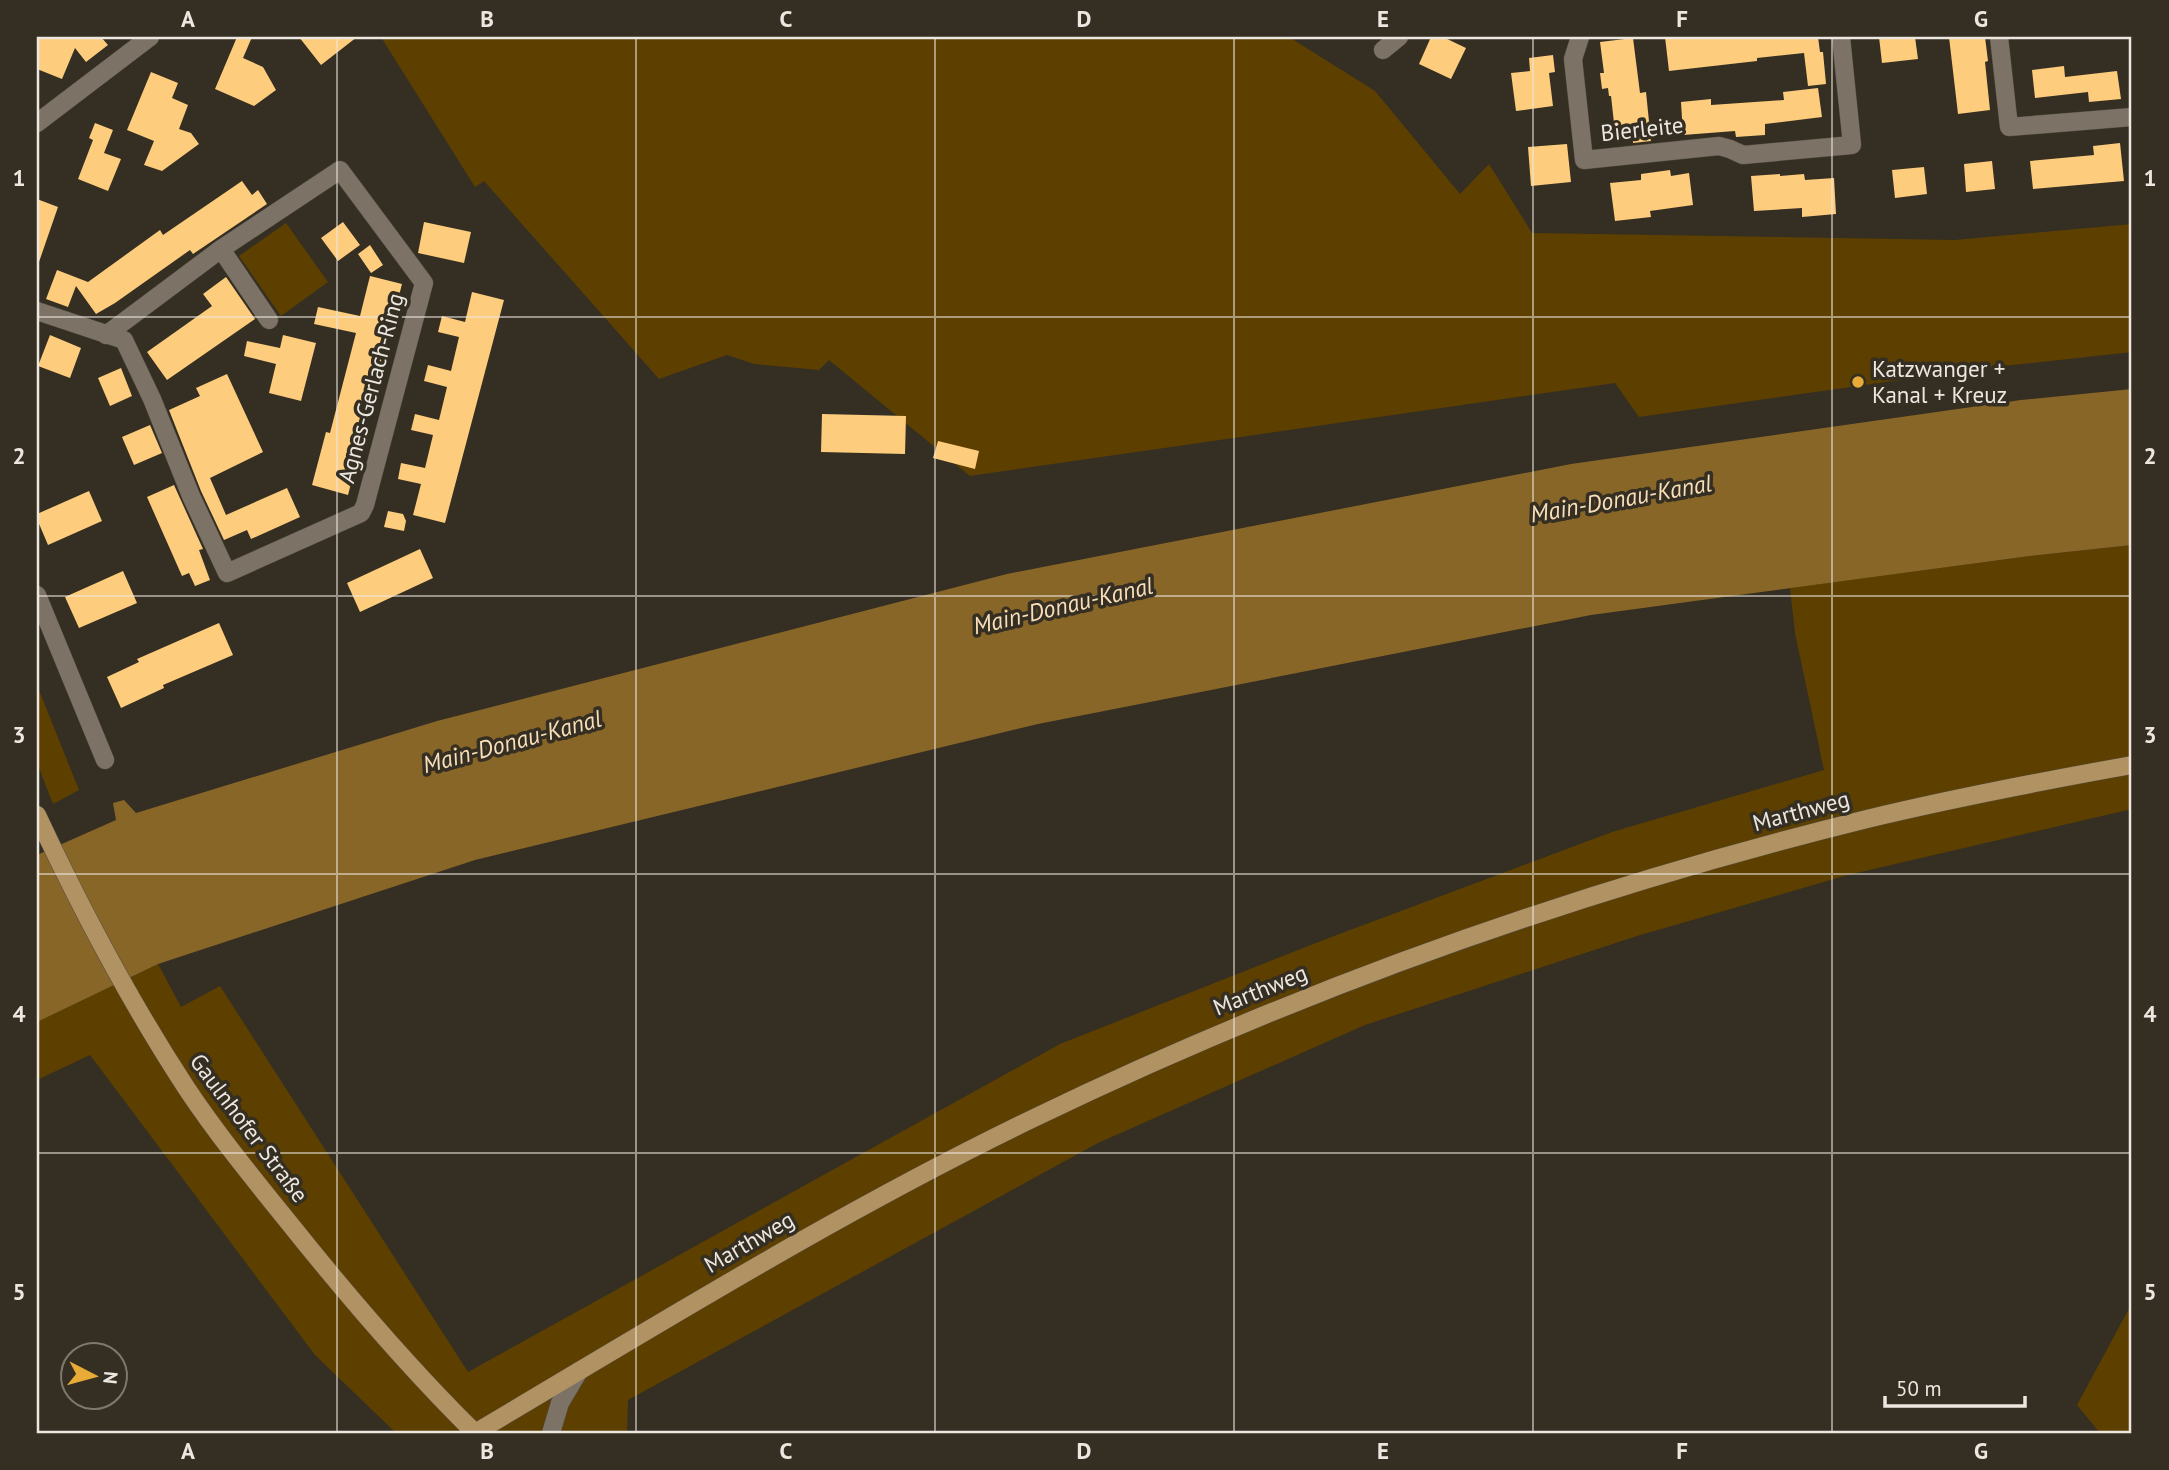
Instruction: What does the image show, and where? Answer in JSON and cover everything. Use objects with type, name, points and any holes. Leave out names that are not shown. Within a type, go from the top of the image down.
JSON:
[{"type":"main road","name":"Marthweg","points":[[475,1433],[782,1251],[983,1143],[1173,1054],[1363,975],[1495,927],[1688,866],[1904,810],[2132,765]]},
{"type":"main road","name":"Gaulnhofer Straße","points":[[37,815],[88,920],[155,1038],[189,1091],[314,1255],[408,1364],[475,1433]]},
{"type":"street","points":[[37,123],[150,37]]},
{"type":"street","points":[[1383,50],[1399,37]]},
{"type":"street","name":"Bierleite","points":[[1580,37],[1573,59],[1584,160],[1719,146],[1742,155],[1852,145],[1841,37]]},
{"type":"street","points":[[1999,37],[2008,127],[2132,117]]},
{"type":"street","name":"Agnes-Gerlach-Ring","points":[[37,311],[106,335],[124,340],[191,496],[228,573],[360,513],[365,505],[424,283],[340,170],[221,249],[106,335]]},
{"type":"street","points":[[221,249],[268,320]]},
{"type":"street","points":[[37,595],[105,760]]},
{"type":"street","points":[[551,1433],[560,1403],[579,1371]]},
{"type":"shaded area","points":[[381,37],[1289,37],[1375,91],[1460,194],[1489,164],[1532,233],[1955,240],[2132,224],[2132,352],[1986,368],[1639,417],[1615,383],[970,476],[829,360],[819,370],[754,364],[727,355],[659,379],[484,181],[475,187]]},
{"type":"shaded area","points":[[286,223],[328,282],[281,316],[239,256]]},
{"type":"shaded area","points":[[2132,545],[2132,809],[1848,875],[1637,936],[1365,1025],[1098,1143],[628,1400],[627,1433],[396,1433],[315,1355],[90,1055],[37,1080],[37,1022],[158,964],[181,1007],[220,986],[468,1372],[1060,1044],[1326,939],[1612,832],[1824,770],[1795,633],[1790,588]]},
{"type":"shaded area","points":[[37,685],[79,790],[53,804],[37,763]]},
{"type":"shaded area","points":[[2132,1303],[2132,1433],[2100,1433],[2077,1405]]},
{"type":"water","name":"Main-Donau-Kanal","points":[[2132,389],[2132,545],[2030,556],[1591,615],[1038,724],[475,860],[158,964],[37,1022],[37,855],[116,820],[113,803],[124,800],[136,813],[437,721],[1007,574],[1571,464],[2021,400]]},
{"type":"building","points":[[37,37],[101,37],[108,45],[86,62],[75,48],[62,79],[37,69]]},
{"type":"building","points":[[237,37],[252,37],[243,58],[263,67],[276,90],[254,106],[215,89]]},
{"type":"building","points":[[299,37],[357,37],[321,65]]},
{"type":"building","points":[[1431,37],[1443,37],[1466,48],[1451,79],[1419,64]]},
{"type":"building","points":[[1665,37],[1818,37],[1820,52],[1823,52],[1826,84],[1808,86],[1804,53],[1669,71]]},
{"type":"building","points":[[1879,37],[1915,37],[1918,59],[1882,63]]},
{"type":"building","points":[[1949,37],[1985,37],[1990,110],[1958,114]]},
{"type":"building","points":[[1633,38],[1640,93],[1646,92],[1651,141],[1633,143],[1632,130],[1615,132],[1611,96],[1608,88],[1602,89],[1600,73],[1604,73],[1600,42]]},
{"type":"building","points":[[1553,55],[1555,72],[1549,73],[1553,106],[1516,111],[1511,73],[1530,71],[1529,58]]},
{"type":"building","points":[[2064,66],[2065,77],[2117,71],[2121,99],[2089,102],[2088,92],[2035,98],[2032,70]]},
{"type":"building","points":[[151,72],[178,83],[172,98],[188,105],[179,129],[191,133],[199,144],[162,171],[144,165],[154,141],[127,130]]},
{"type":"building","points":[[1818,88],[1822,117],[1765,124],[1765,135],[1736,137],[1735,131],[1683,135],[1681,102],[1711,99],[1711,105],[1784,100],[1783,92]]},
{"type":"building","points":[[95,123],[113,130],[104,153],[121,159],[108,191],[78,179],[93,140],[89,138]]},
{"type":"building","points":[[2120,143],[2124,181],[2033,189],[2030,161],[2094,155],[2093,146]]},
{"type":"building","points":[[1567,144],[1571,182],[1531,186],[1528,147]]},
{"type":"building","points":[[1992,161],[1995,189],[1966,192],[1964,164]]},
{"type":"building","points":[[1924,167],[1927,194],[1895,198],[1892,170]]},
{"type":"building","points":[[1670,170],[1671,176],[1689,173],[1693,205],[1650,211],[1651,217],[1615,221],[1610,183],[1641,180],[1641,174]]},
{"type":"building","points":[[1804,174],[1805,180],[1834,178],[1836,214],[1802,217],[1802,208],[1754,211],[1751,176]]},
{"type":"building","points":[[242,181],[252,195],[258,190],[267,204],[193,254],[190,250],[115,303],[96,314],[76,286],[68,307],[46,299],[57,270],[88,282],[160,230],[163,235]]},
{"type":"building","points":[[37,199],[58,207],[39,262],[37,262]]},
{"type":"building","points":[[343,222],[360,245],[338,261],[321,238]]},
{"type":"building","points":[[424,222],[471,232],[464,263],[418,253]]},
{"type":"building","points":[[370,245],[383,265],[371,273],[358,254]]},
{"type":"building","points":[[370,276],[402,284],[348,495],[312,485],[326,432],[330,433],[356,333],[314,324],[318,307],[360,316]]},
{"type":"building","points":[[226,277],[255,319],[167,380],[147,352],[212,306],[203,294]]},
{"type":"building","points":[[472,292],[504,300],[445,523],[413,515],[421,484],[398,479],[401,463],[425,468],[433,435],[411,430],[415,414],[439,420],[447,387],[424,381],[428,365],[451,371],[459,337],[438,332],[442,316],[465,322]]},
{"type":"building","points":[[50,335],[81,348],[70,378],[38,366]]},
{"type":"building","points":[[283,335],[316,343],[301,401],[269,393],[276,364],[244,356],[247,341],[280,348]]},
{"type":"building","points":[[121,368],[132,396],[110,406],[98,378]]},
{"type":"building","points":[[227,374],[263,452],[210,478],[226,515],[287,488],[300,517],[251,539],[247,530],[224,540],[169,410],[200,396],[196,388]]},
{"type":"building","points":[[822,414],[906,416],[905,454],[821,452]]},
{"type":"building","points":[[150,425],[162,453],[134,465],[122,437]]},
{"type":"building","points":[[938,441],[979,451],[975,469],[933,458]]},
{"type":"building","points":[[174,485],[203,549],[199,550],[210,580],[195,586],[189,573],[182,576],[147,497]]},
{"type":"building","points":[[89,491],[102,521],[48,545],[37,514]]},
{"type":"building","points":[[388,511],[403,514],[406,521],[404,531],[384,527]]},
{"type":"building","points":[[420,549],[433,578],[360,612],[347,583]]},
{"type":"building","points":[[123,571],[137,603],[79,628],[65,597]]},
{"type":"building","points":[[219,623],[233,655],[163,685],[164,688],[121,708],[107,677],[139,662],[137,659]]},
{"type":"place","name":"Katzwanger + Kanal + Kreuz","points":[[1858,382]]}]
